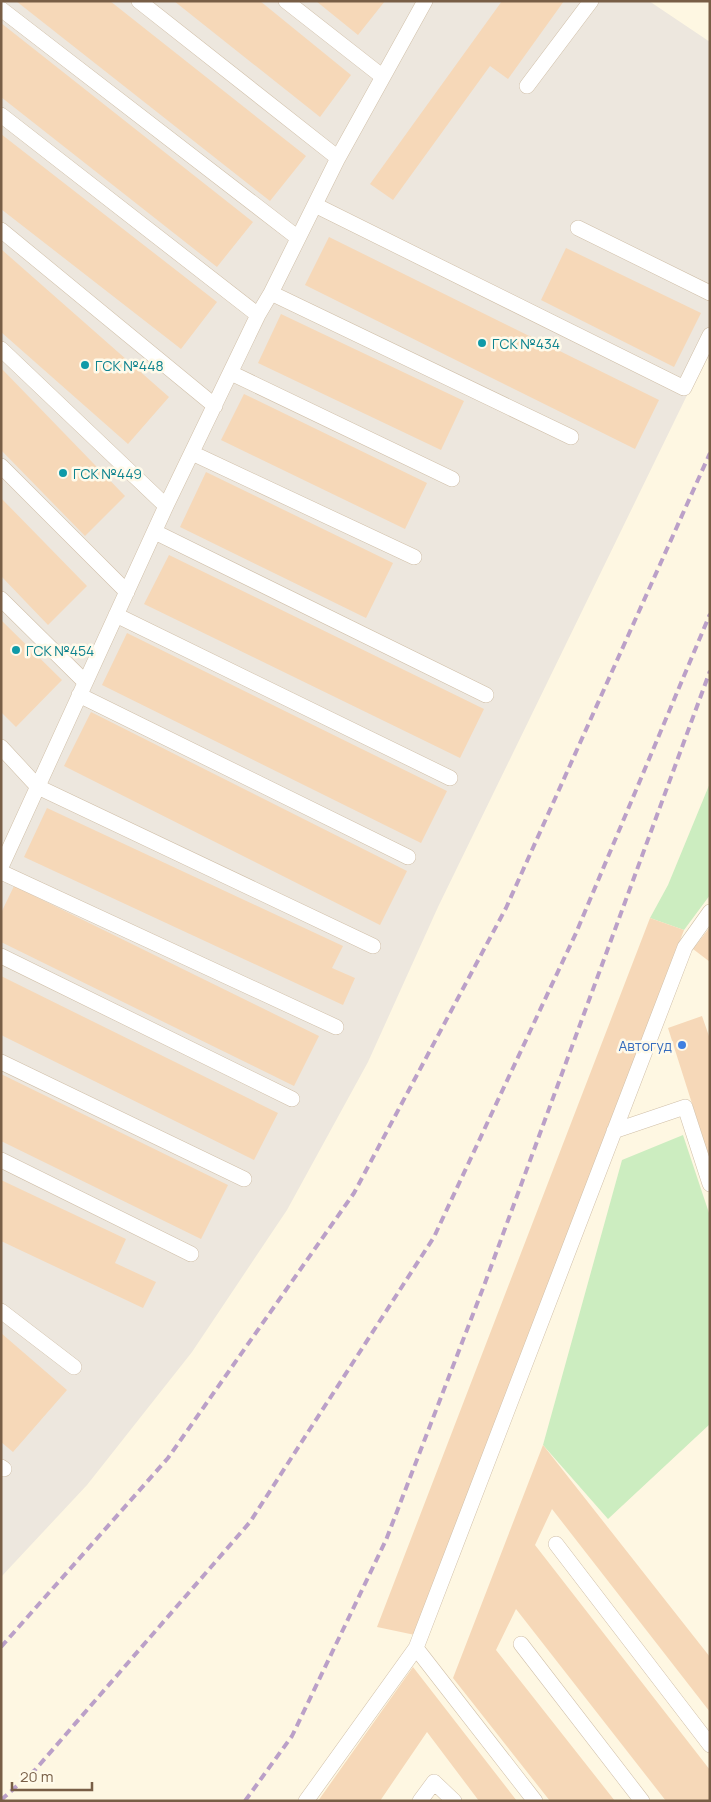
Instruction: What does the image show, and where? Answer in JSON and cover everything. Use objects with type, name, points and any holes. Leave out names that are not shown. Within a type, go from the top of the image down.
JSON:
[{"type":"lane","points":[[140,1],[338,158]]},
{"type":"lane","points":[[286,1],[383,77]]},
{"type":"lane","points":[[527,86],[591,1]]},
{"type":"lane","points":[[1,867],[166,506],[258,315],[271,293],[338,158],[423,2]]},
{"type":"lane","points":[[1,9],[298,238]]},
{"type":"lane","points":[[1,115],[258,315]]},
{"type":"lane","points":[[315,205],[684,388],[710,335]]},
{"type":"lane","points":[[578,228],[710,293]]},
{"type":"lane","points":[[1,230],[215,406]]},
{"type":"lane","points":[[271,293],[571,437]]},
{"type":"lane","points":[[1,349],[166,506]]},
{"type":"lane","points":[[231,373],[452,479]]},
{"type":"lane","points":[[192,453],[414,557]]},
{"type":"lane","points":[[1,466],[127,592]]},
{"type":"lane","points":[[155,532],[486,696]]},
{"type":"lane","points":[[1,599],[82,688],[408,856]]},
{"type":"lane","points":[[116,615],[450,778]]},
{"type":"lane","points":[[1,747],[38,787],[373,946]]},
{"type":"lane","points":[[1,872],[336,1027]]},
{"type":"lane","points":[[306,1801],[416,1648],[685,947],[710,912]]},
{"type":"lane","points":[[1,956],[292,1099]]},
{"type":"lane","points":[[1,1062],[244,1179]]},
{"type":"lane","points":[[614,1131],[685,1107],[710,1184]]},
{"type":"lane","points":[[1,1160],[191,1254]]},
{"type":"lane","points":[[1,1311],[74,1367]]},
{"type":"lane","points":[[556,1544],[710,1746]]},
{"type":"lane","points":[[521,1644],[642,1801]]},
{"type":"lane","points":[[416,1648],[535,1801]]},
{"type":"lane","points":[[420,1801],[434,1782],[454,1801]]},
{"type":"shaded area","points":[[1,1],[649,1],[710,42],[710,348],[438,907],[368,1062],[287,1210],[192,1352],[87,1485],[1,1577]]},
{"type":"green space","points":[[710,783],[710,895],[684,930],[650,918],[668,885]]},
{"type":"green space","points":[[683,1135],[710,1216],[710,1424],[608,1519],[543,1445],[622,1160]]},
{"type":"building","points":[[16,1],[110,1],[306,156],[270,201]]},
{"type":"building","points":[[174,1],[260,1],[351,75],[320,117]]},
{"type":"building","points":[[316,1],[385,1],[358,35]]},
{"type":"building","points":[[502,1],[564,1],[508,79],[490,66],[393,200],[370,184]]},
{"type":"building","points":[[1,23],[253,222],[217,267],[1,97]]},
{"type":"building","points":[[1,134],[217,302],[181,349],[1,209]]},
{"type":"building","name":"ГСК №434","points":[[329,237],[659,400],[635,449],[305,285]]},
{"type":"building","points":[[566,248],[701,313],[674,367],[541,300]]},
{"type":"building","name":"ГСК №448","points":[[1,249],[169,397],[128,444],[1,332]]},
{"type":"building","points":[[281,314],[464,401],[441,450],[258,363]]},
{"type":"building","name":"ГСК №449","points":[[1,368],[125,496],[85,536],[1,450]]},
{"type":"building","points":[[244,394],[427,483],[405,529],[221,440]]},
{"type":"building","points":[[206,472],[393,563],[366,618],[180,527]]},
{"type":"building","points":[[1,498],[87,586],[48,625],[1,576]]},
{"type":"building","points":[[169,555],[484,709],[460,758],[144,604]]},
{"type":"building","name":"ГСК №454","points":[[1,620],[62,680],[16,727],[1,712]]},
{"type":"building","points":[[127,633],[447,791],[421,843],[102,685]]},
{"type":"building","points":[[91,712],[407,871],[380,925],[64,766]]},
{"type":"building","points":[[47,808],[343,946],[332,968],[355,978],[343,1005],[24,857]]},
{"type":"building","points":[[14,886],[319,1036],[294,1086],[1,942],[1,913]]},
{"type":"building","points":[[650,918],[684,930],[415,1635],[377,1627]]},
{"type":"building","points":[[710,927],[710,962],[693,949]]},
{"type":"building","points":[[1,976],[278,1113],[254,1160],[1,1035]]},
{"type":"building","points":[[702,1016],[710,1039],[709,1157],[668,1028]]},
{"type":"building","points":[[1,1074],[228,1185],[201,1239],[1,1141]]},
{"type":"building","points":[[1,1180],[126,1239],[115,1263],[156,1282],[143,1308],[1,1241]]},
{"type":"building","points":[[1,1333],[67,1390],[13,1452],[1,1442]]},
{"type":"building","points":[[543,1445],[710,1657],[710,1712],[552,1509],[535,1545],[710,1770],[710,1801],[666,1801],[516,1609],[496,1650],[615,1801],[550,1801],[453,1678]]},
{"type":"building","points":[[413,1667],[517,1801],[479,1801],[427,1732],[380,1801],[318,1801]]},
{"type":"railway","points":[[1,1647],[168,1458],[354,1193],[506,908],[710,453]]},
{"type":"railway","points":[[1,1800],[35,1770],[250,1522],[434,1237],[576,933],[710,614]]},
{"type":"railway","points":[[245,1801],[292,1736],[386,1540],[485,1283],[710,671]]},
{"type":"place","name":"ГСК №434","points":[[482,343]]},
{"type":"place","name":"ГСК №448","points":[[85,365]]},
{"type":"place","name":"ГСК №449","points":[[63,473]]},
{"type":"place","name":"ГСК №454","points":[[16,650]]},
{"type":"place","name":"Автогуд","points":[[682,1045]]}]
